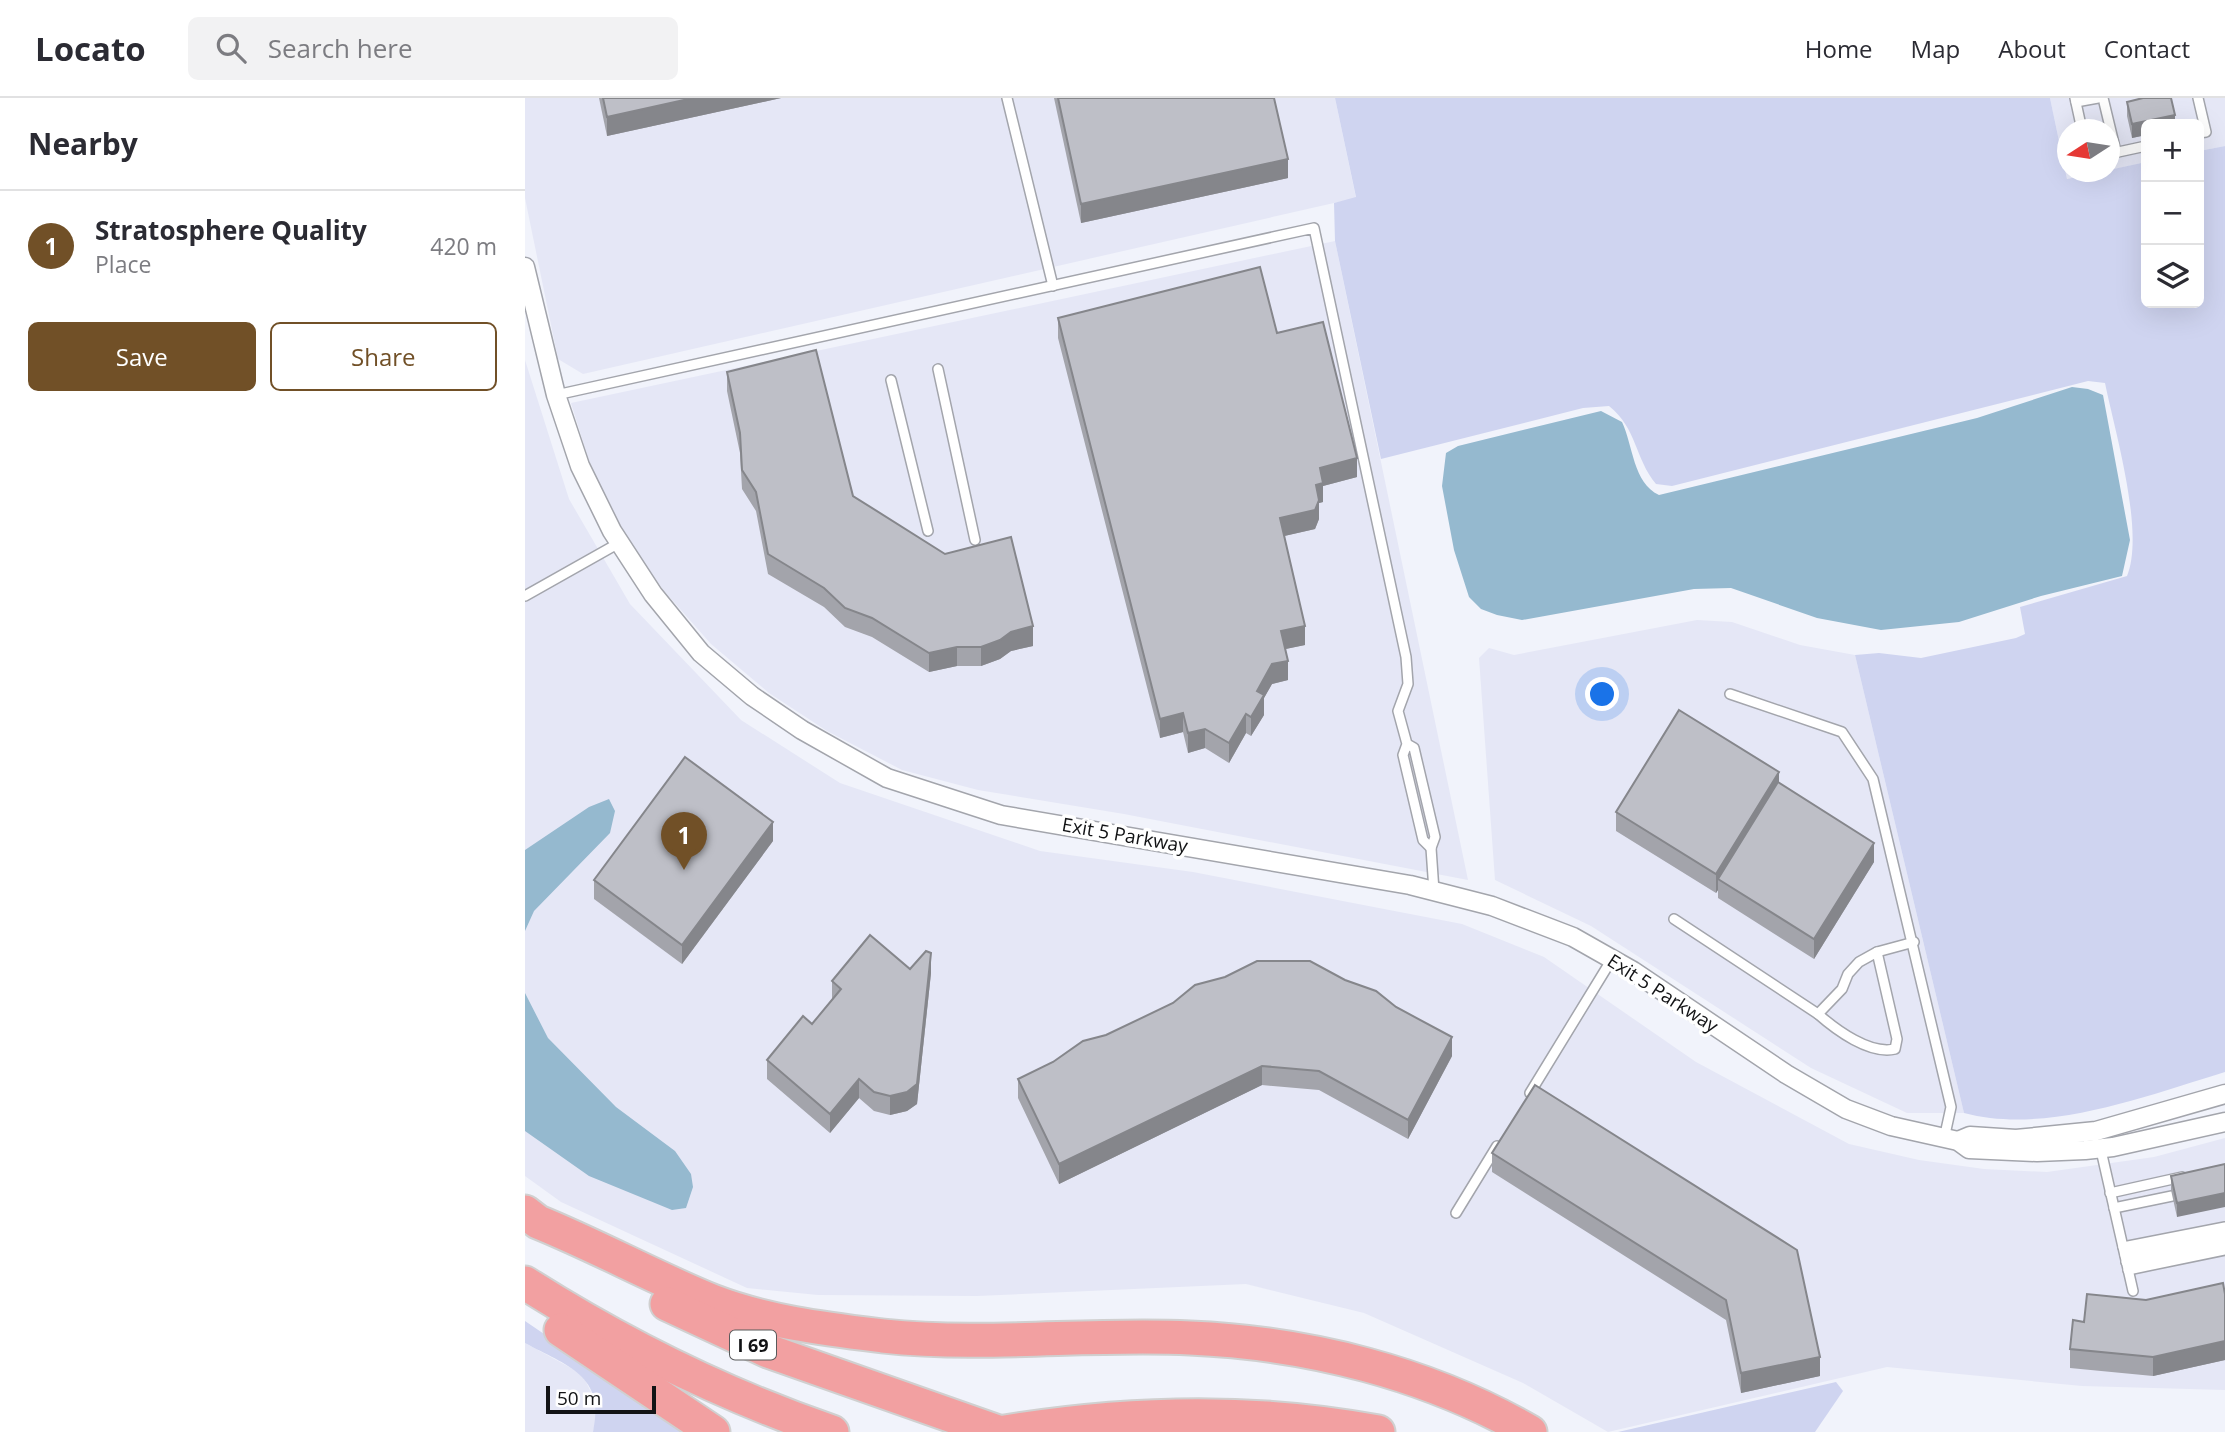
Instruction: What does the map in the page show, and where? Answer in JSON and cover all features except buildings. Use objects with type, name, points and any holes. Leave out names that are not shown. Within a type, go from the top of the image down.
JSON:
[{"type":"highway","points":[[525,1212],[538,1222],[712,1301],[761,1316],[853,1332],[923,1339],[1190,1338],[1244,1342],[1314,1353],[1430,1384],[1529,1432]]},
{"type":"highway","name":"I 69","points":[[525,1220],[662,1302],[734,1336],[846,1380],[998,1432]]},
{"type":"highway","points":[[525,1283],[573,1313],[666,1363],[832,1432]]},
{"type":"highway","points":[[525,1304],[713,1432]]},
{"type":"highway","points":[[1006,1432],[1059,1423],[1252,1416],[1332,1423],[1378,1432]]},
{"type":"street","name":"Exit 5 Parkway","points":[[525,267],[556,395],[580,466],[619,543],[653,594],[701,653],[753,696],[802,730],[887,778],[1001,815],[1434,891],[1492,906],[1573,937],[1612,959],[1822,1096],[1867,1117],[1951,1140],[1969,1149],[2003,1151],[2225,1122]]},
{"type":"street","name":"Exit 5 Parkway","points":[[2098,1140],[2225,1094]]},
{"type":"lane","points":[[1007,98],[1053,286]]},
{"type":"lane","points":[[2079,119],[2075,100],[2101,98],[2106,119]]},
{"type":"lane","points":[[2198,98],[2200,119]]},
{"type":"lane","points":[[2120,152],[2141,147]]},
{"type":"lane","points":[[556,395],[1314,228],[1406,657],[1408,684],[1398,711],[1407,744],[1403,755],[1423,840],[1431,848],[1434,891]]},
{"type":"lane","points":[[938,369],[975,540]]},
{"type":"lane","points":[[891,380],[928,531]]},
{"type":"lane","points":[[525,596],[619,543]]},
{"type":"lane","points":[[1731,694],[1842,732],[1873,779],[1914,942],[1951,1107],[1951,1140]]},
{"type":"lane","points":[[1674,919],[1818,1014],[1836,1030],[1885,1052],[1895,1049],[1897,1039],[1878,952]]},
{"type":"lane","points":[[1818,1014],[1842,989],[1848,974],[1859,962],[1878,952],[1914,942]]},
{"type":"lane","points":[[1521,1108],[1612,959]]},
{"type":"lane","points":[[1456,1213],[1507,1131]]},
{"type":"lane","points":[[2098,1140],[2133,1291]]},
{"type":"lane","points":[[2110,1193],[2187,1176]]},
{"type":"lane","points":[[2114,1208],[2172,1196]]},
{"type":"lane","points":[[2125,1258],[2225,1227]]},
{"type":"lane","points":[[2125,1258],[2225,1235]]},
{"type":"lane","points":[[2125,1258],[2225,1243]]},
{"type":"lane","points":[[2125,1258],[2225,1250]]},
{"type":"shaded area","points":[[525,98],[1335,98],[1356,198],[583,374],[558,359],[525,198]]},
{"type":"shaded area","points":[[1335,98],[2050,98],[2057,131],[2057,182],[2120,182],[2120,168],[2141,163],[2141,308],[2204,308],[2204,150],[2225,146],[2225,1072],[2096,1110],[2062,1116],[1996,1119],[1964,1113],[1855,655],[1879,653],[1921,658],[2016,638],[2025,634],[2020,607],[2127,576],[2132,557],[2131,509],[2105,383],[2088,381],[1672,486],[1656,484],[1625,424],[1609,406],[1583,408],[1381,459],[1335,241],[1334,203],[1356,197]]},
{"type":"shaded area","points":[[2050,98],[2225,98],[2225,146],[2204,150],[2204,119],[2141,119],[2141,163],[2120,168],[2120,119],[2057,119],[2057,131]]},
{"type":"shaded area","points":[[1335,241],[1468,880],[1124,814],[978,790],[902,770],[827,731],[769,693],[711,644],[665,592],[621,534],[589,461],[571,403]]},
{"type":"shaded area","points":[[525,360],[569,499],[630,604],[741,720],[840,783],[1040,851],[1193,872],[1462,924],[1544,957],[1696,1062],[1849,1144],[1919,1160],[1984,1169],[2047,1172],[2154,1157],[2225,1138],[2225,1390],[2082,1386],[1887,1367],[1608,1432],[1523,1383],[1364,1313],[1246,1284],[977,1296],[818,1295],[747,1288],[561,1202],[525,1176]]},
{"type":"shaded area","points":[[2072,387],[2103,395],[2130,540],[2122,576],[2041,596],[1959,622],[1881,630],[1817,618],[1731,588],[1694,589],[1522,620],[1481,609],[1469,597],[1454,550],[1442,486],[1446,453],[1458,446],[1601,411],[1622,422],[1639,473],[1650,489],[1659,495],[1977,418]]},
{"type":"shaded area","points":[[1697,620],[1732,622],[1800,645],[1855,655],[1964,1113],[1907,1113],[1811,1068],[1591,926],[1495,880],[1479,658],[1489,648],[1514,655]]},
{"type":"shaded area","points":[[609,799],[615,811],[610,833],[534,911],[525,931],[525,850],[589,807]]},
{"type":"shaded area","points":[[525,993],[548,1038],[616,1107],[675,1151],[691,1174],[693,1187],[686,1208],[672,1210],[589,1176],[525,1131]]},
{"type":"shaded area","points":[[525,1321],[688,1432],[593,1432],[596,1413],[594,1397],[588,1385],[568,1366],[525,1343]]},
{"type":"shaded area","points":[[525,1343],[582,1374],[599,1408],[593,1432],[525,1432]]},
{"type":"shaded area","points":[[1836,1382],[1843,1391],[1815,1432],[1618,1432]]},
{"type":"place","name":"Stratosphere Quality","points":[[684,870]]}]
